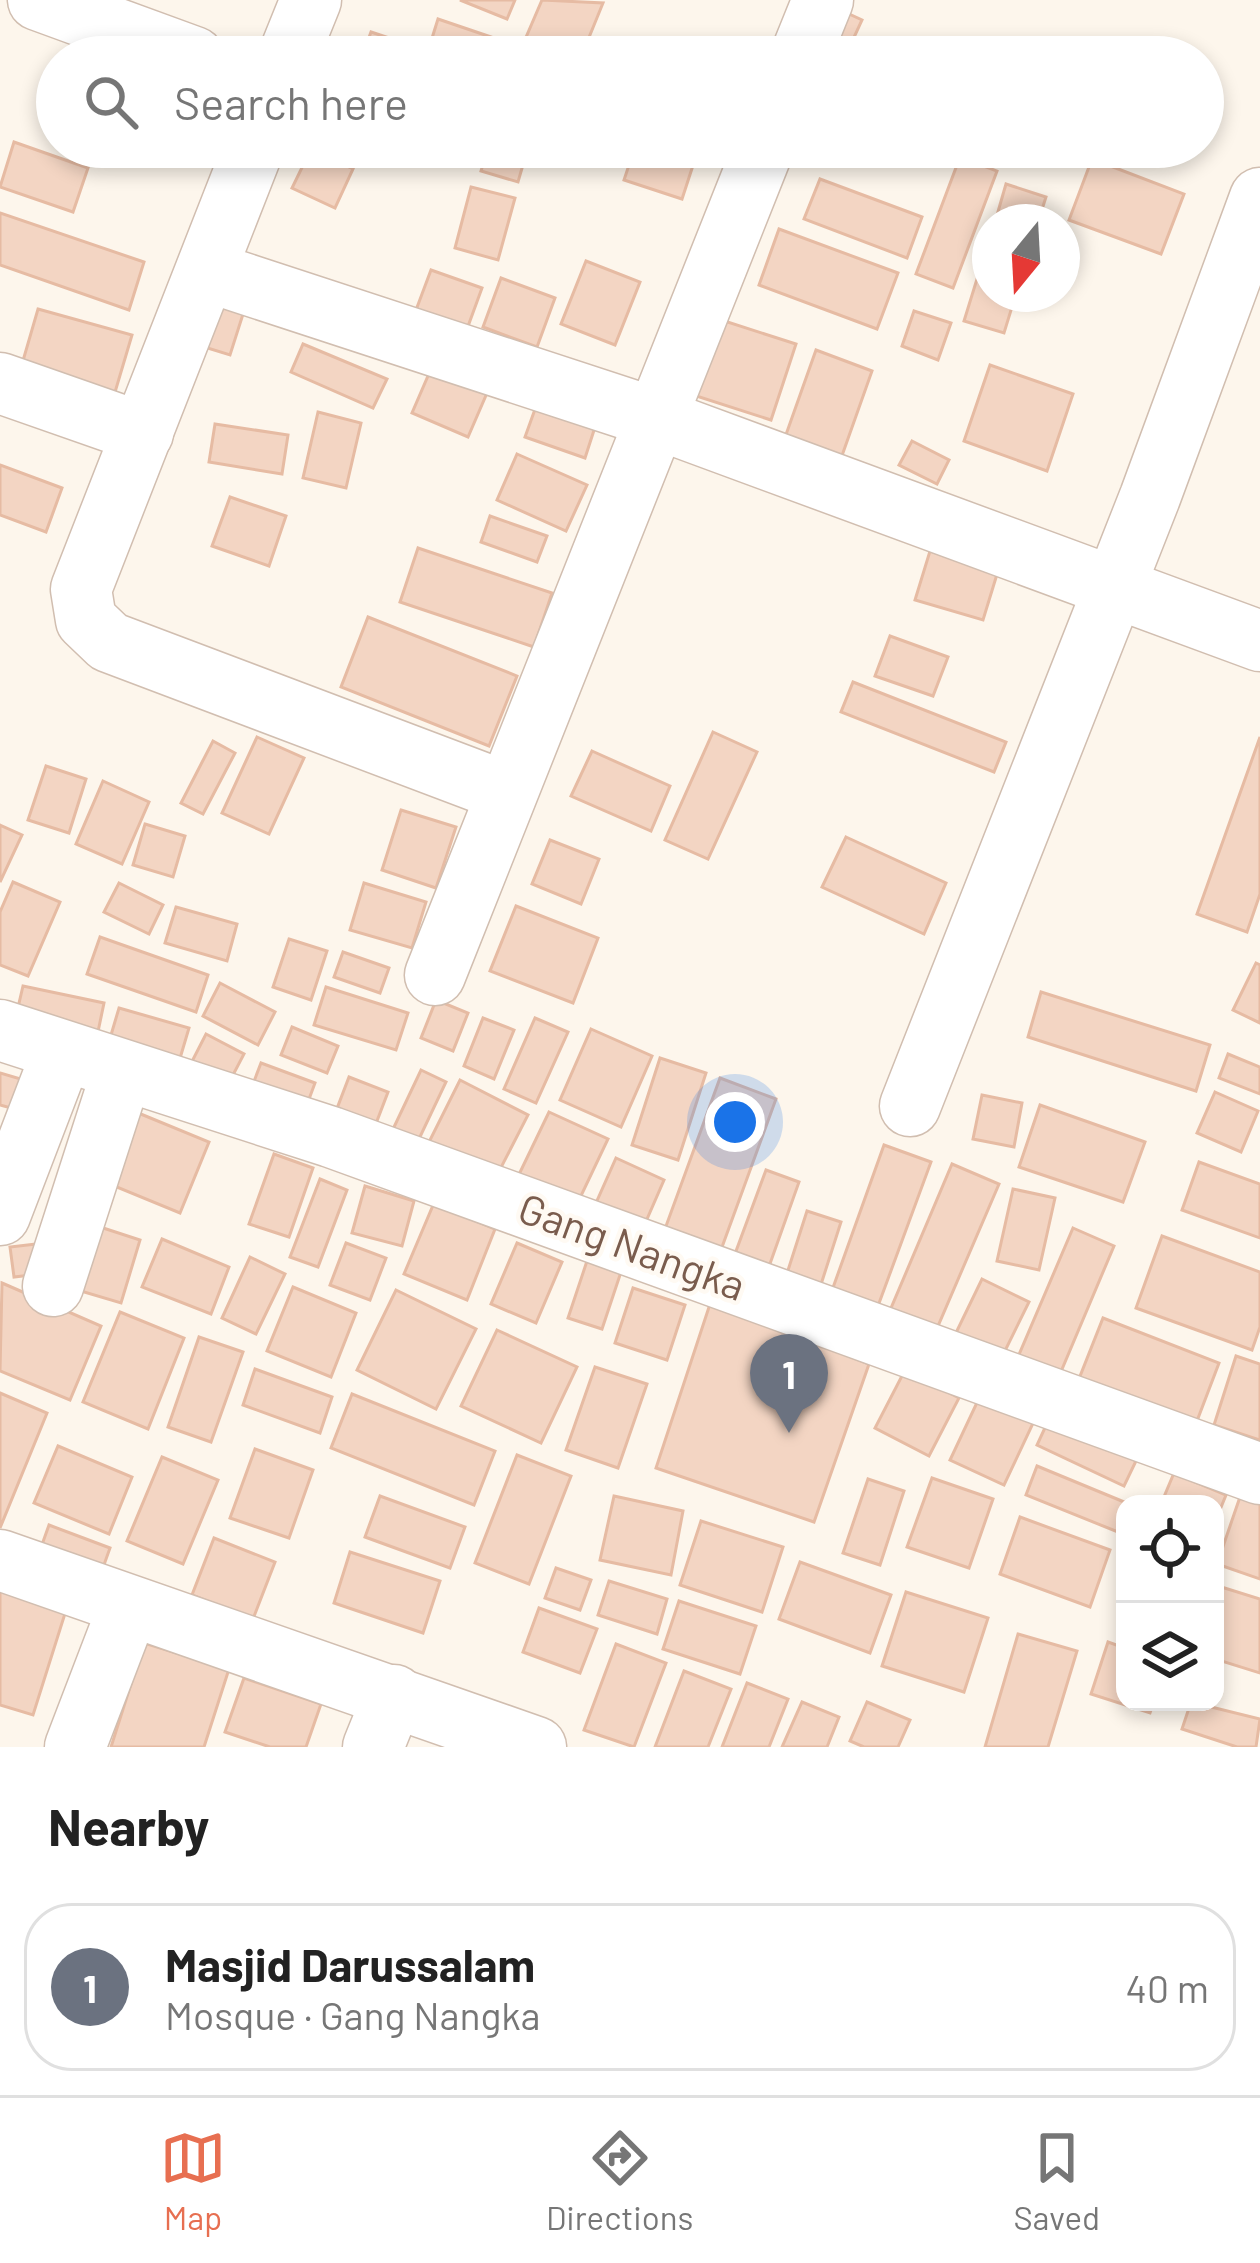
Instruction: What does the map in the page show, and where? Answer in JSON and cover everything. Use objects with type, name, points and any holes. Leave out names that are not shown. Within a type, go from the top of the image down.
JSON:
[{"type":"street","points":[[38,0],[137,36]]},
{"type":"street","points":[[296,36],[311,0]]},
{"type":"street","points":[[808,36],[823,0]]},
{"type":"street","points":[[246,168],[80,600],[93,628],[109,642],[506,792]]},
{"type":"street","points":[[435,975],[756,168]]},
{"type":"street","points":[[910,1106],[1260,198]]},
{"type":"street","points":[[208,272],[655,418],[1260,641]]},
{"type":"street","points":[[0,383],[143,433]]},
{"type":"street","name":"Gang Nangka","points":[[0,1030],[332,1137],[1260,1474]]},
{"type":"street","points":[[0,1215],[62,1052]]},
{"type":"street","points":[[52,1286],[122,1072]]},
{"type":"street","points":[[0,1560],[129,1606],[383,1721],[536,1747]]},
{"type":"street","points":[[75,1747],[129,1606]]},
{"type":"building","points":[[460,0],[515,0],[507,19]]},
{"type":"building","points":[[542,0],[603,3],[590,36],[527,36]]},
{"type":"building","points":[[834,7],[862,20],[855,36],[821,36]]},
{"type":"building","points":[[438,19],[488,36],[433,36]]},
{"type":"building","points":[[14,142],[36,150],[36,168],[88,168],[73,212],[0,187]]},
{"type":"building","points":[[302,168],[353,169],[335,208],[292,188]]},
{"type":"building","points":[[482,168],[522,168],[518,182]]},
{"type":"building","points":[[628,168],[692,168],[682,199],[624,180]]},
{"type":"building","points":[[956,168],[989,168],[997,171],[985,204],[972,204],[972,237],[953,288],[916,274]]},
{"type":"building","points":[[1089,168],[1116,168],[1184,194],[1161,254],[1080,224],[1080,204],[1075,204]]},
{"type":"building","points":[[820,179],[922,217],[907,258],[804,219]]},
{"type":"building","points":[[1006,184],[1046,197],[1044,204],[1000,204]]},
{"type":"building","points":[[471,187],[515,198],[498,260],[455,248]]},
{"type":"building","points":[[0,213],[144,262],[129,310],[0,265]]},
{"type":"building","points":[[779,229],[898,273],[877,329],[759,285]]},
{"type":"building","points":[[586,261],[640,282],[615,345],[561,324]]},
{"type":"building","points":[[431,270],[482,288],[467,329],[416,310]]},
{"type":"building","points":[[501,278],[555,298],[537,347],[483,327]]},
{"type":"building","points":[[972,295],[972,312],[1010,312],[1004,333],[964,321]]},
{"type":"building","points":[[202,298],[244,311],[230,355],[188,342]]},
{"type":"building","points":[[38,309],[132,335],[113,399],[20,371]]},
{"type":"building","points":[[914,311],[951,323],[938,360],[902,346]]},
{"type":"building","points":[[709,316],[796,344],[771,420],[684,392]]},
{"type":"building","points":[[303,344],[387,379],[373,408],[291,372]]},
{"type":"building","points":[[816,350],[872,371],[839,464],[783,443]]},
{"type":"building","points":[[990,365],[1073,394],[1047,471],[964,441]]},
{"type":"building","points":[[431,369],[487,393],[468,437],[412,413]]},
{"type":"building","points":[[538,401],[597,421],[585,458],[525,437]]},
{"type":"building","points":[[318,412],[361,423],[346,488],[303,478]]},
{"type":"building","points":[[215,424],[288,435],[282,474],[209,462]]},
{"type":"building","points":[[912,441],[949,460],[937,484],[899,465]]},
{"type":"building","points":[[517,454],[587,485],[566,531],[497,500]]},
{"type":"building","points":[[0,465],[62,488],[46,532],[0,515]]},
{"type":"building","points":[[230,497],[286,516],[269,566],[212,546]]},
{"type":"building","points":[[490,516],[547,536],[537,562],[481,542]]},
{"type":"building","points":[[418,548],[552,593],[534,647],[400,602]]},
{"type":"building","points":[[930,551],[998,571],[983,620],[915,600]]},
{"type":"building","points":[[368,617],[517,676],[489,746],[341,687]]},
{"type":"building","points":[[890,636],[948,657],[933,696],[875,676]]},
{"type":"building","points":[[853,682],[1006,742],[994,772],[841,712]]},
{"type":"building","points":[[713,732],[757,752],[708,859],[665,840]]},
{"type":"building","points":[[257,737],[304,758],[269,834],[222,813]]},
{"type":"building","points":[[1260,737],[1260,894],[1247,932],[1197,914]]},
{"type":"building","points":[[213,741],[235,753],[203,814],[181,803]]},
{"type":"building","points":[[592,751],[670,786],[651,831],[571,796]]},
{"type":"building","points":[[46,766],[86,779],[69,833],[28,820]]},
{"type":"building","points":[[103,781],[149,802],[122,864],[76,844]]},
{"type":"building","points":[[401,810],[456,827],[436,888],[382,870]]},
{"type":"building","points":[[145,824],[185,836],[173,877],[133,865]]},
{"type":"building","points":[[0,825],[22,835],[0,882]]},
{"type":"building","points":[[846,837],[946,883],[924,934],[822,887]]},
{"type":"building","points":[[550,840],[599,859],[581,904],[532,884]]},
{"type":"building","points":[[13,882],[60,902],[28,976],[0,965],[0,912]]},
{"type":"building","points":[[119,883],[163,905],[149,934],[104,912]]},
{"type":"building","points":[[364,883],[426,902],[412,948],[350,930]]},
{"type":"building","points":[[516,906],[598,938],[573,1003],[490,971]]},
{"type":"building","points":[[176,907],[237,924],[227,961],[165,943]]},
{"type":"building","points":[[100,937],[208,975],[196,1012],[87,974]]},
{"type":"building","points":[[289,939],[327,951],[311,1000],[273,987]]},
{"type":"building","points":[[343,952],[389,968],[380,993],[334,977]]},
{"type":"building","points":[[1256,963],[1260,965],[1260,1023],[1233,1010]]},
{"type":"building","points":[[220,983],[275,1012],[258,1045],[203,1016]]},
{"type":"building","points":[[23,986],[104,1003],[95,1046],[13,1029]]},
{"type":"building","points":[[326,987],[408,1013],[396,1050],[314,1025]]},
{"type":"building","points":[[1041,992],[1210,1045],[1196,1091],[1028,1037]]},
{"type":"building","points":[[436,1000],[468,1013],[453,1051],[421,1038]]},
{"type":"building","points":[[119,1008],[189,1028],[173,1082],[103,1062]]},
{"type":"building","points":[[483,1018],[514,1030],[494,1079],[464,1066]]},
{"type":"building","points":[[535,1018],[568,1032],[536,1103],[504,1089]]},
{"type":"building","points":[[292,1027],[338,1046],[327,1073],[281,1055]]},
{"type":"building","points":[[591,1029],[652,1056],[621,1127],[560,1100]]},
{"type":"building","points":[[206,1034],[244,1054],[222,1096],[184,1077]]},
{"type":"building","points":[[1228,1054],[1260,1067],[1260,1094],[1219,1078]]},
{"type":"building","points":[[660,1058],[706,1073],[678,1160],[632,1145]]},
{"type":"building","points":[[261,1063],[315,1083],[302,1118],[248,1097]]},
{"type":"building","points":[[421,1070],[446,1082],[410,1158],[385,1146]]},
{"type":"building","points":[[0,1073],[41,1085],[32,1114],[0,1105]]},
{"type":"building","points":[[349,1077],[388,1092],[372,1134],[333,1119]]},
{"type":"building","points":[[720,1078],[776,1099],[714,1269],[658,1248]]},
{"type":"building","points":[[460,1080],[528,1115],[492,1185],[425,1150]]},
{"type":"building","points":[[1215,1092],[1258,1111],[1241,1152],[1197,1133]]},
{"type":"building","points":[[982,1095],[1022,1103],[1014,1147],[973,1139]]},
{"type":"building","points":[[1040,1105],[1145,1142],[1123,1202],[1019,1167]]},
{"type":"building","points":[[131,1110],[209,1142],[180,1213],[102,1181]]},
{"type":"building","points":[[549,1112],[608,1139],[570,1219],[511,1191]]},
{"type":"building","points":[[884,1145],[931,1162],[871,1325],[825,1310]]},
{"type":"building","points":[[274,1154],[313,1168],[289,1237],[249,1224]]},
{"type":"building","points":[[616,1158],[664,1180],[637,1242],[588,1221]]},
{"type":"building","points":[[1199,1162],[1260,1184],[1260,1238],[1182,1210]]},
{"type":"building","points":[[952,1164],[999,1184],[929,1347],[883,1327]]},
{"type":"building","points":[[766,1170],[799,1182],[766,1275],[732,1262]]},
{"type":"building","points":[[320,1179],[347,1190],[318,1267],[290,1257]]},
{"type":"building","points":[[365,1186],[414,1201],[402,1246],[352,1233]]},
{"type":"building","points":[[1013,1189],[1055,1198],[1039,1270],[997,1261]]},
{"type":"building","points":[[434,1203],[495,1229],[467,1300],[404,1274]]},
{"type":"building","points":[[807,1211],[841,1222],[816,1300],[782,1289]]},
{"type":"building","points":[[94,1225],[140,1240],[121,1303],[74,1289]]},
{"type":"building","points":[[1073,1228],[1114,1246],[1057,1381],[1015,1364]]},
{"type":"building","points":[[1162,1236],[1260,1272],[1260,1327],[1252,1350],[1136,1308]]},
{"type":"building","points":[[162,1239],[229,1267],[211,1314],[142,1287]]},
{"type":"building","points":[[45,1243],[48,1273],[14,1277],[10,1247]]},
{"type":"building","points":[[346,1243],[386,1258],[370,1300],[330,1285]]},
{"type":"building","points":[[517,1243],[562,1262],[536,1323],[491,1304]]},
{"type":"building","points":[[250,1257],[285,1274],[256,1334],[222,1318]]},
{"type":"building","points":[[587,1261],[621,1272],[602,1329],[568,1318]]},
{"type":"building","points":[[982,1279],[1029,1302],[999,1363],[952,1341]]},
{"type":"building","points":[[2,1283],[101,1326],[70,1400],[0,1371]]},
{"type":"building","points":[[293,1287],[356,1313],[331,1377],[267,1351]]},
{"type":"building","points":[[633,1288],[685,1305],[667,1360],[615,1343]]},
{"type":"building","points":[[396,1290],[476,1329],[436,1409],[357,1370]]},
{"type":"building","points":[[711,1301],[869,1364],[814,1522],[656,1468]]},
{"type":"building","points":[[120,1312],[184,1338],[148,1429],[83,1402]]},
{"type":"building","points":[[1103,1318],[1219,1363],[1192,1434],[1075,1389]]},
{"type":"building","points":[[497,1330],[577,1367],[541,1443],[461,1406]]},
{"type":"building","points":[[199,1337],[243,1352],[211,1442],[168,1427]]},
{"type":"building","points":[[1236,1356],[1260,1364],[1260,1440],[1214,1425]]},
{"type":"building","points":[[595,1367],[647,1384],[618,1468],[566,1450]]},
{"type":"building","points":[[255,1369],[332,1397],[320,1433],[243,1405]]},
{"type":"building","points":[[905,1370],[959,1398],[929,1456],[875,1428]]},
{"type":"building","points":[[0,1393],[47,1413],[0,1528]]},
{"type":"building","points":[[352,1394],[495,1451],[474,1505],[331,1448]]},
{"type":"building","points":[[981,1394],[1035,1419],[1004,1485],[950,1460]]},
{"type":"building","points":[[1049,1419],[1136,1461],[1124,1486],[1037,1445]]},
{"type":"building","points":[[58,1446],[132,1477],[109,1534],[34,1503]]},
{"type":"building","points":[[255,1449],[313,1470],[289,1538],[230,1518]]},
{"type":"building","points":[[517,1455],[571,1476],[529,1584],[475,1563]]},
{"type":"building","points":[[162,1457],[218,1480],[183,1564],[127,1541]]},
{"type":"building","points":[[1037,1466],[1116,1499],[1116,1531],[1026,1495]]},
{"type":"building","points":[[1174,1473],[1226,1495],[1224,1500],[1224,1495],[1165,1495]]},
{"type":"building","points":[[932,1478],[993,1499],[969,1568],[907,1547]]},
{"type":"building","points":[[868,1479],[904,1491],[880,1565],[843,1553]]},
{"type":"building","points":[[380,1496],[465,1527],[450,1568],[365,1537]]},
{"type":"building","points":[[614,1496],[683,1511],[671,1575],[600,1560]]},
{"type":"building","points":[[1240,1497],[1260,1504],[1260,1579],[1224,1566],[1224,1544]]},
{"type":"building","points":[[1020,1517],[1110,1550],[1090,1607],[1000,1574]]},
{"type":"building","points":[[701,1521],[783,1547],[762,1612],[680,1585]]},
{"type":"building","points":[[49,1525],[110,1548],[100,1576],[39,1553]]},
{"type":"building","points":[[214,1538],[275,1562],[253,1619],[192,1595]]},
{"type":"building","points":[[350,1552],[440,1581],[423,1633],[334,1603]]},
{"type":"building","points":[[800,1562],[891,1595],[870,1653],[779,1619]]},
{"type":"building","points":[[556,1568],[591,1580],[580,1610],[545,1598]]},
{"type":"building","points":[[609,1581],[667,1599],[657,1634],[598,1615]]},
{"type":"building","points":[[0,1582],[68,1604],[33,1715],[0,1705]]},
{"type":"building","points":[[1224,1588],[1260,1599],[1260,1673],[1224,1662]]},
{"type":"building","points":[[906,1592],[988,1618],[964,1692],[882,1666]]},
{"type":"building","points":[[679,1601],[756,1626],[740,1674],[663,1649]]},
{"type":"building","points":[[539,1608],[597,1629],[580,1673],[523,1652]]},
{"type":"building","points":[[1018,1634],[1077,1651],[1048,1747],[985,1747]]},
{"type":"building","points":[[1108,1642],[1116,1645],[1116,1702],[1091,1694]]},
{"type":"building","points":[[144,1643],[229,1669],[204,1747],[111,1747]]},
{"type":"building","points":[[616,1644],[666,1663],[634,1747],[584,1730]]},
{"type":"building","points":[[684,1671],[731,1689],[708,1747],[655,1747]]},
{"type":"building","points":[[244,1678],[321,1704],[306,1747],[270,1747],[225,1732]]},
{"type":"building","points":[[747,1683],[788,1699],[769,1747],[722,1747]]},
{"type":"building","points":[[802,1702],[839,1717],[827,1747],[782,1747]]},
{"type":"building","points":[[867,1702],[910,1720],[898,1747],[864,1747],[850,1741]]},
{"type":"building","points":[[1224,1710],[1260,1719],[1256,1747],[1237,1747],[1182,1729],[1188,1711]]},
{"type":"place","name":"Masjid Darussalam","points":[[789,1433]]}]
